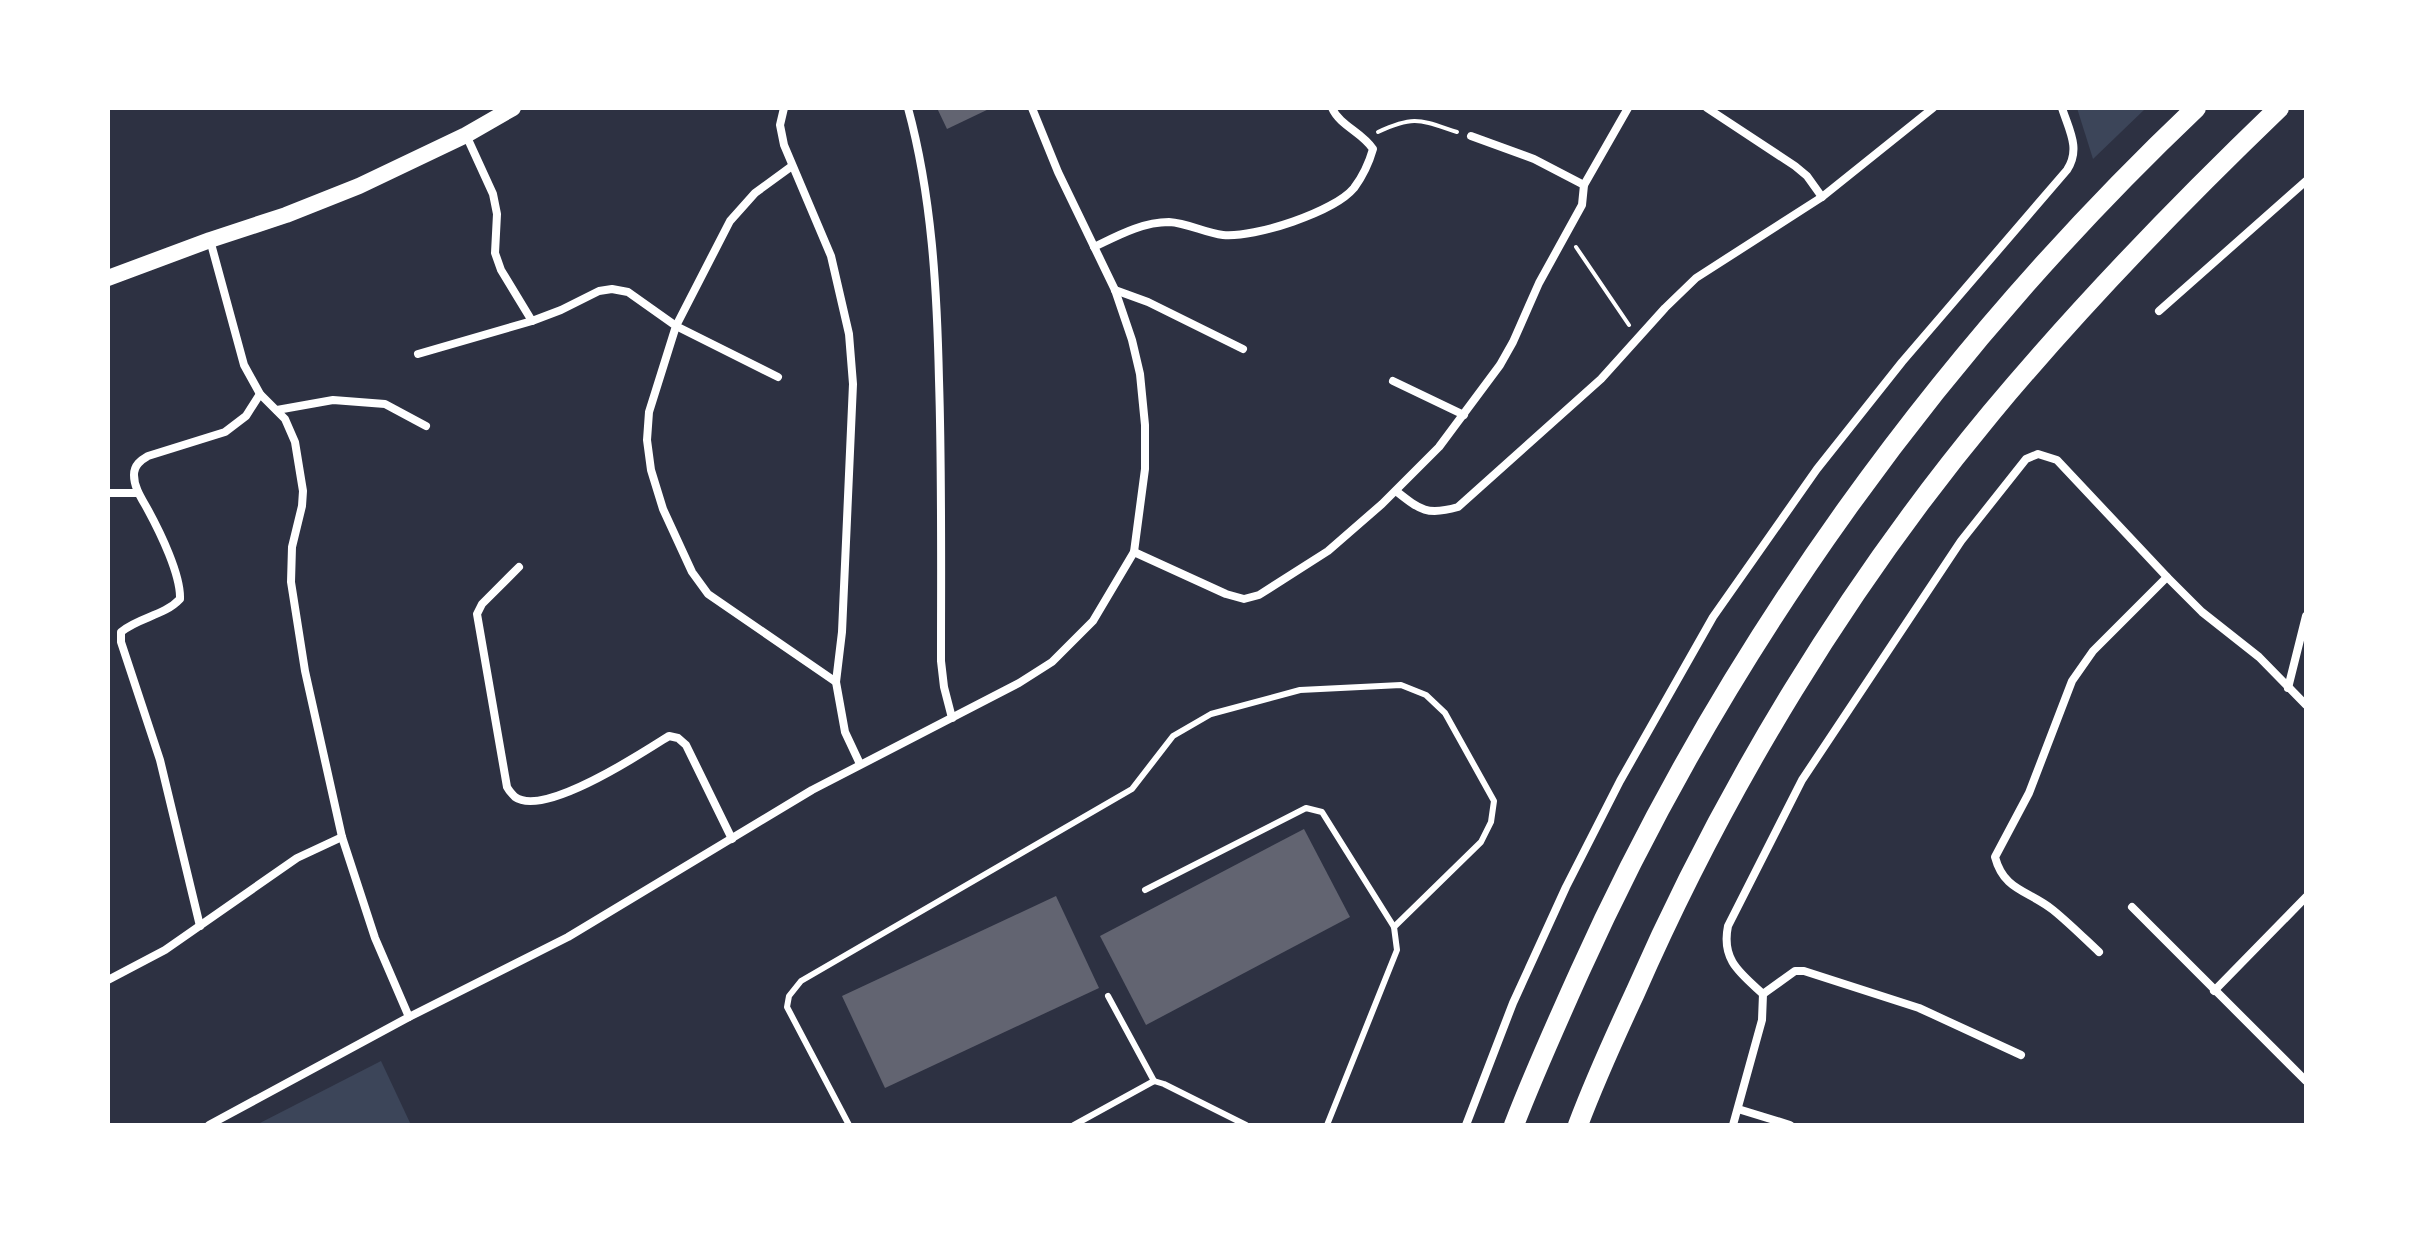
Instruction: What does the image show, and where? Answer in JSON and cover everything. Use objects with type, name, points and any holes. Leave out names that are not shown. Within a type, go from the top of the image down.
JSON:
[{"type":"highway","points":[[1514,1125],[1529,1084],[1610,904],[1656,815],[1736,673],[1792,588],[1944,381],[2035,273],[2196,108]]},
{"type":"highway","points":[[1578,1125],[1661,932],[1718,822],[1837,624],[1895,538],[1990,415],[2077,314],[2190,193],[2279,108]]},
{"type":"main road","points":[[108,278],[331,198],[466,135],[513,108]]},
{"type":"street","points":[[784,108],[780,125],[784,145],[831,256],[849,334],[853,384],[842,632],[836,682],[845,732],[860,764]]},
{"type":"street","points":[[908,108],[928,215],[937,306],[941,442],[941,661],[952,718]]},
{"type":"street","points":[[209,1125],[409,1017],[568,937],[860,764],[1019,683],[1052,662],[1093,621],[1134,552],[1145,469],[1140,374],[1115,290],[1058,172],[1032,108]]},
{"type":"street","points":[[1094,247],[1140,226],[1168,222],[1222,235],[1258,234],[1329,206],[1354,188],[1368,165],[1373,149],[1365,138],[1342,122],[1332,108]]},
{"type":"street","points":[[1134,552],[1226,594],[1244,599],[1259,595],[1328,551],[1396,491],[1439,447],[1500,365],[1539,283],[1582,205],[1584,185],[1628,108]]},
{"type":"street","points":[[1707,108],[1795,166],[1807,176],[1822,197]]},
{"type":"street","points":[[1396,491],[1420,510],[1438,512],[1458,507],[1601,379],[1637,337],[1696,278],[1822,197],[1933,108]]},
{"type":"street","points":[[1466,1125],[1513,1003],[1566,887],[1620,781],[1713,617],[1817,469],[1902,362],[2074,160],[2075,147],[2062,108]]},
{"type":"street","points":[[466,135],[493,194],[497,214],[495,253],[501,270],[532,321]]},
{"type":"street","points":[[1471,136],[1534,159],[1584,185]]},
{"type":"street","points":[[792,166],[755,193],[730,221],[676,326],[649,412],[647,440],[651,470],[663,509],[692,572],[708,594],[836,682]]},
{"type":"street","points":[[2159,311],[2306,181]]},
{"type":"street","points":[[210,240],[244,365],[260,394],[277,410],[291,431],[302,480],[302,506],[292,547],[291,582],[305,671],[342,837],[375,938],[409,1017]]},
{"type":"street","points":[[418,354],[532,321],[599,291],[612,289],[628,292],[676,326],[778,377]]},
{"type":"street","points":[[1115,290],[1148,302],[1243,349]]},
{"type":"street","points":[[1393,381],[1464,415]]},
{"type":"street","points":[[200,926],[160,760],[121,642],[121,632],[130,625],[172,608],[180,599],[180,586],[138,493],[133,473],[138,462],[148,456],[225,432],[246,416],[260,394]]},
{"type":"street","points":[[277,410],[333,400],[385,404],[426,426]]},
{"type":"street","points":[[1763,994],[1742,975],[1730,958],[1724,944],[1728,926],[1802,780],[1961,541],[2026,459],[2038,454],[2057,460],[2202,612],[2259,657],[2306,705]]},
{"type":"street","points":[[108,493],[138,493]]},
{"type":"street","points":[[519,567],[482,604],[477,614],[507,787],[514,796],[524,801],[576,790],[669,736],[678,738],[686,745],[732,839]]},
{"type":"street","points":[[2099,952],[2051,908],[2007,882],[1998,870],[1995,857],[2029,793],[2072,681],[2093,651],[2167,577]]},
{"type":"street","points":[[2288,688],[2306,616]]},
{"type":"street","points":[[108,980],[165,950],[297,858],[342,837]]},
{"type":"street","points":[[2214,991],[2306,897]]},
{"type":"street","points":[[2132,907],[2306,1081]]},
{"type":"street","points":[[1763,994],[1795,971],[1804,971],[1919,1008],[2021,1055]]},
{"type":"street","points":[[1733,1125],[1762,1020],[1763,994]]},
{"type":"street","points":[[1738,1109],[1790,1125]]},
{"type":"lane","points":[[849,1125],[787,1007],[789,996],[801,981],[1132,789],[1173,736],[1211,714],[1300,690],[1401,685],[1426,695],[1445,713],[1494,801],[1491,822],[1481,842],[1394,927]]},
{"type":"lane","points":[[1145,890],[1306,808],[1322,812],[1394,927],[1397,950],[1327,1125]]},
{"type":"lane","points":[[1108,996],[1154,1081],[1246,1125]]},
{"type":"lane","points":[[1074,1125],[1154,1081]]},
{"type":"path","points":[[1365,138],[1407,119],[1471,136]]},
{"type":"path","points":[[1566,235],[1637,337]]},
{"type":"shaded area","points":[[2077,108],[2146,108],[2093,159]]},
{"type":"shaded area","points":[[381,1061],[411,1125],[256,1125]]},
{"type":"building","points":[[937,108],[991,108],[947,129]]},
{"type":"building","points":[[1304,829],[1350,917],[1146,1025],[1100,936]]},
{"type":"building","points":[[1056,896],[1099,988],[885,1088],[842,996]]}]
